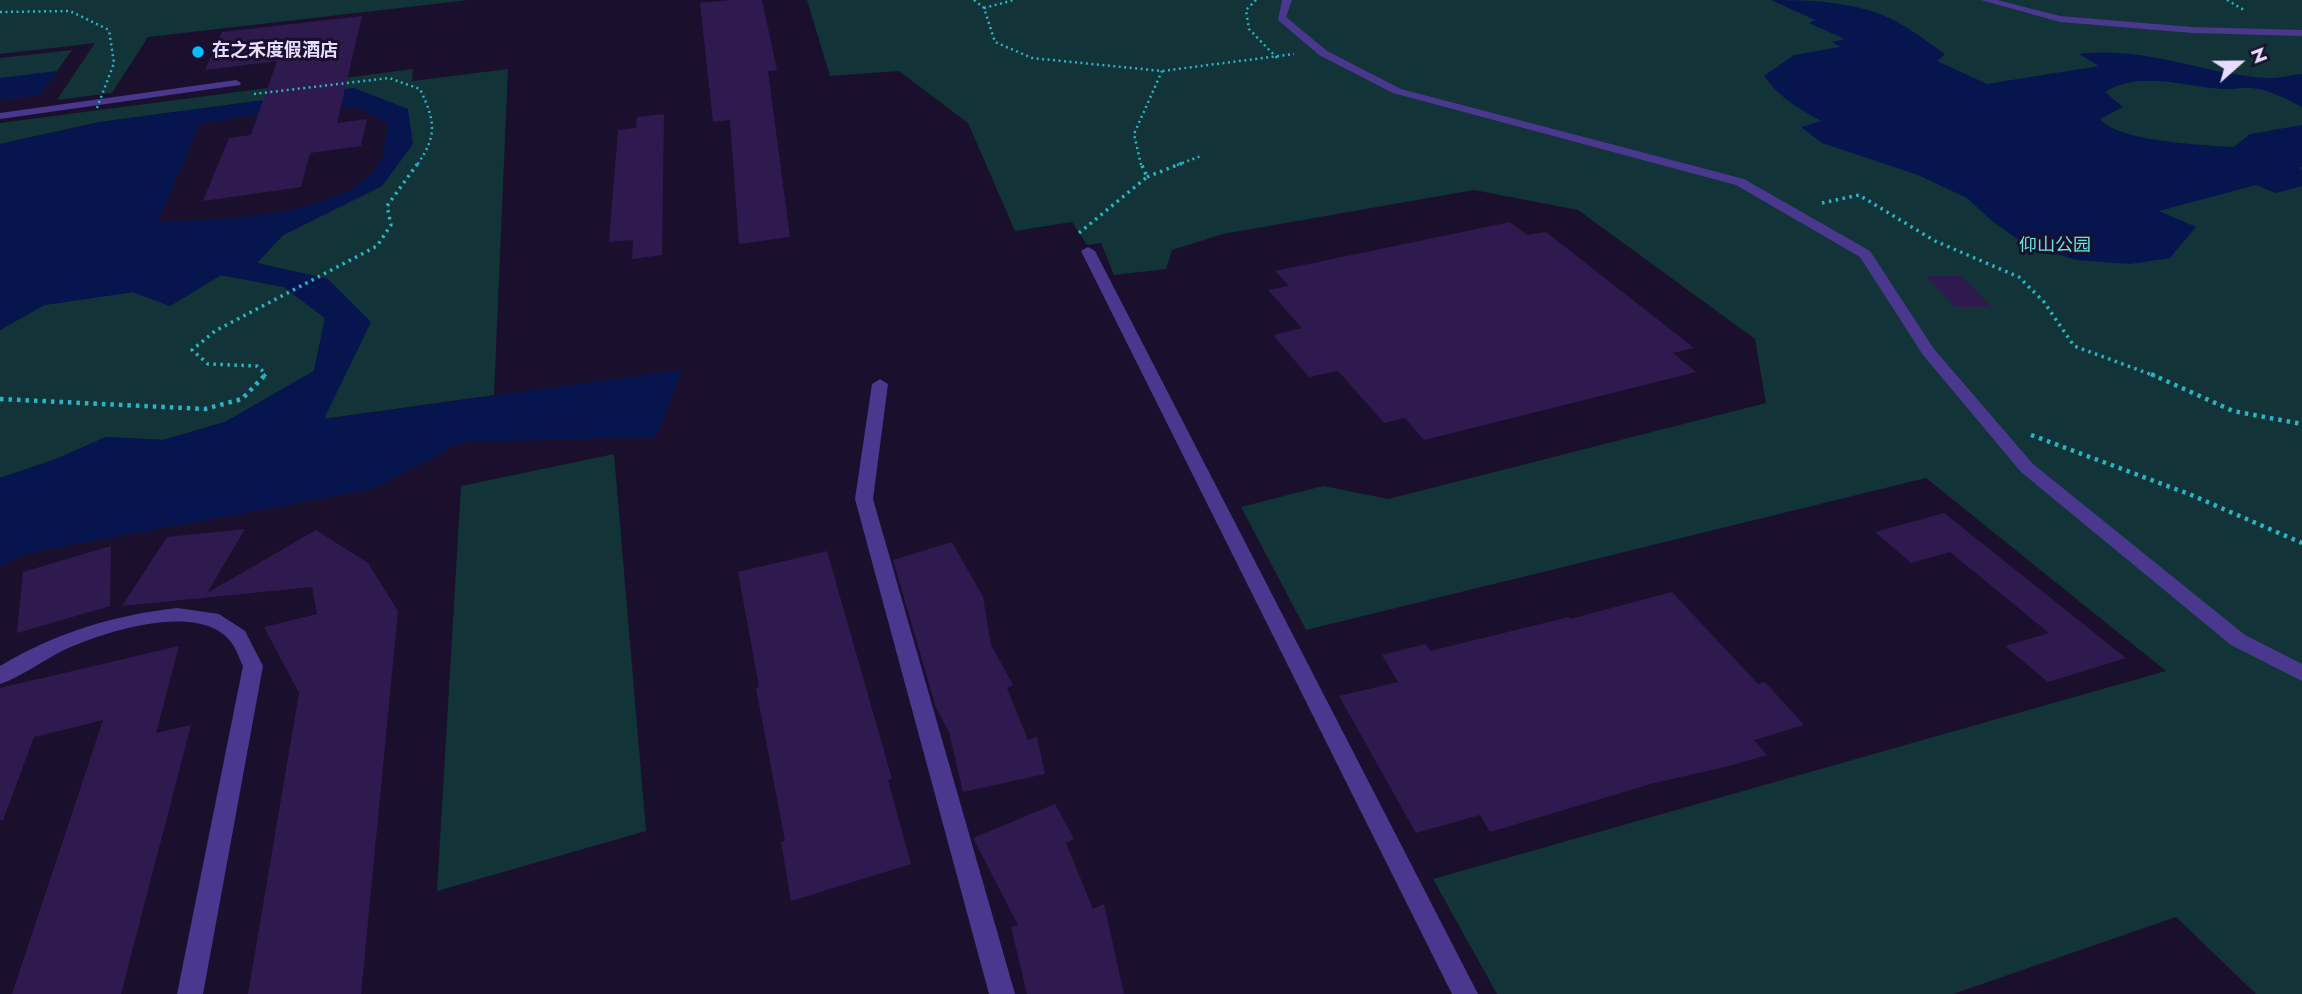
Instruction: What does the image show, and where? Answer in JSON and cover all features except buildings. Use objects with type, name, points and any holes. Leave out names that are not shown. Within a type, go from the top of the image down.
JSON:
[{"type":"street","points":[[1287,0],[1281,18],[1319,49],[1397,91],[1740,182],[1864,254],[1928,352],[2028,468],[2238,640],[2302,673]]},
{"type":"street","points":[[1986,0],[2060,19],[2192,30],[2302,33]]},
{"type":"street","points":[[0,116],[236,83]]},
{"type":"street","points":[[1087,251],[1465,994]]},
{"type":"street","points":[[880,384],[864,499],[998,993]]},
{"type":"street","points":[[0,676],[56,644],[98,628],[139,618],[182,615],[217,621],[237,632],[249,647],[253,666],[190,994]]},
{"type":"path","points":[[974,0],[984,8],[995,43],[1032,58],[1162,71],[1277,58],[1319,49]]},
{"type":"path","points":[[984,8],[1014,0]]},
{"type":"path","points":[[1256,0],[1246,10],[1248,29],[1277,58]]},
{"type":"path","points":[[0,12],[62,10],[91,16],[109,30],[114,63],[95,114]]},
{"type":"path","points":[[1147,177],[1139,160],[1134,134],[1162,71]]},
{"type":"path","points":[[0,399],[205,409],[242,399],[266,374],[257,366],[208,363],[192,350],[215,331],[377,246],[391,225],[387,206],[429,148],[434,119],[420,89],[389,78],[242,96]]},
{"type":"path","points":[[1087,251],[1074,237],[1147,177],[1201,156]]},
{"type":"path","points":[[1789,210],[1859,195],[1935,241],[2019,277],[2044,302],[2074,346],[2137,368],[2233,411],[2302,424]]},
{"type":"path","points":[[1984,417],[2189,494],[2302,543]]},
{"type":"green space","points":[[0,0],[469,0],[148,37],[112,93],[57,100],[95,43],[0,54]]},
{"type":"green space","name":"仰山公园","points":[[807,0],[2302,0],[2302,994],[2256,994],[2176,917],[1953,994],[1497,994],[1433,879],[2166,671],[1926,478],[1306,630],[1241,507],[1323,486],[1388,499],[1766,403],[1755,339],[1578,210],[1474,190],[1223,234],[1172,250],[1166,269],[1114,275],[1101,243],[1087,245],[1072,222],[1015,231],[968,123],[899,71],[830,76]]},
{"type":"green space","points":[[72,50],[40,95],[0,100],[0,58]]},
{"type":"green space","points":[[413,69],[412,81],[508,69],[494,395],[323,419],[328,279],[256,263],[283,235],[382,186],[412,144],[354,88],[100,122],[0,144],[0,123]]},
{"type":"green space","points":[[221,275],[284,287],[325,318],[314,371],[225,422],[163,440],[106,437],[56,459],[0,478],[0,330],[44,305],[133,292],[170,306]]},
{"type":"green space","points":[[614,454],[646,831],[437,891],[461,486]]},
{"type":"shaded area","points":[[1771,0],[1842,4],[1877,13],[1909,29],[1945,54],[1937,61],[1987,84],[2099,66],[2079,54],[2104,53],[2150,57],[2265,78],[2302,74],[2302,107],[2257,89],[2223,89],[2147,81],[2119,85],[2105,92],[2123,107],[2100,119],[2110,127],[2143,137],[2234,147],[2250,134],[2302,125],[2302,167],[2299,168],[2302,170],[2302,186],[2276,193],[2256,185],[2159,211],[2196,227],[2170,258],[2130,264],[2077,260],[2026,245],[1993,222],[1967,198],[1918,175],[1822,143],[1801,127],[1821,121],[1783,96],[1764,76],[1794,55],[1840,47],[1832,42],[1845,39],[1809,23],[1815,20]]},
{"type":"shaded area","points":[[57,71],[40,95],[0,100],[0,78]]},
{"type":"shaded area","points":[[354,88],[408,109],[413,144],[382,186],[283,235],[257,263],[328,279],[371,322],[324,419],[682,370],[656,437],[463,442],[373,489],[23,554],[0,567],[0,478],[56,459],[106,437],[163,440],[225,422],[314,371],[325,318],[284,287],[221,275],[170,306],[133,292],[44,305],[0,330],[0,144],[100,122]],"holes":[[[318,104],[359,108],[389,124],[380,162],[360,183],[336,196],[308,206],[244,217],[158,222],[200,124]]]},
{"type":"place","name":"在之禾度假酒店","points":[[198,52]]}]
